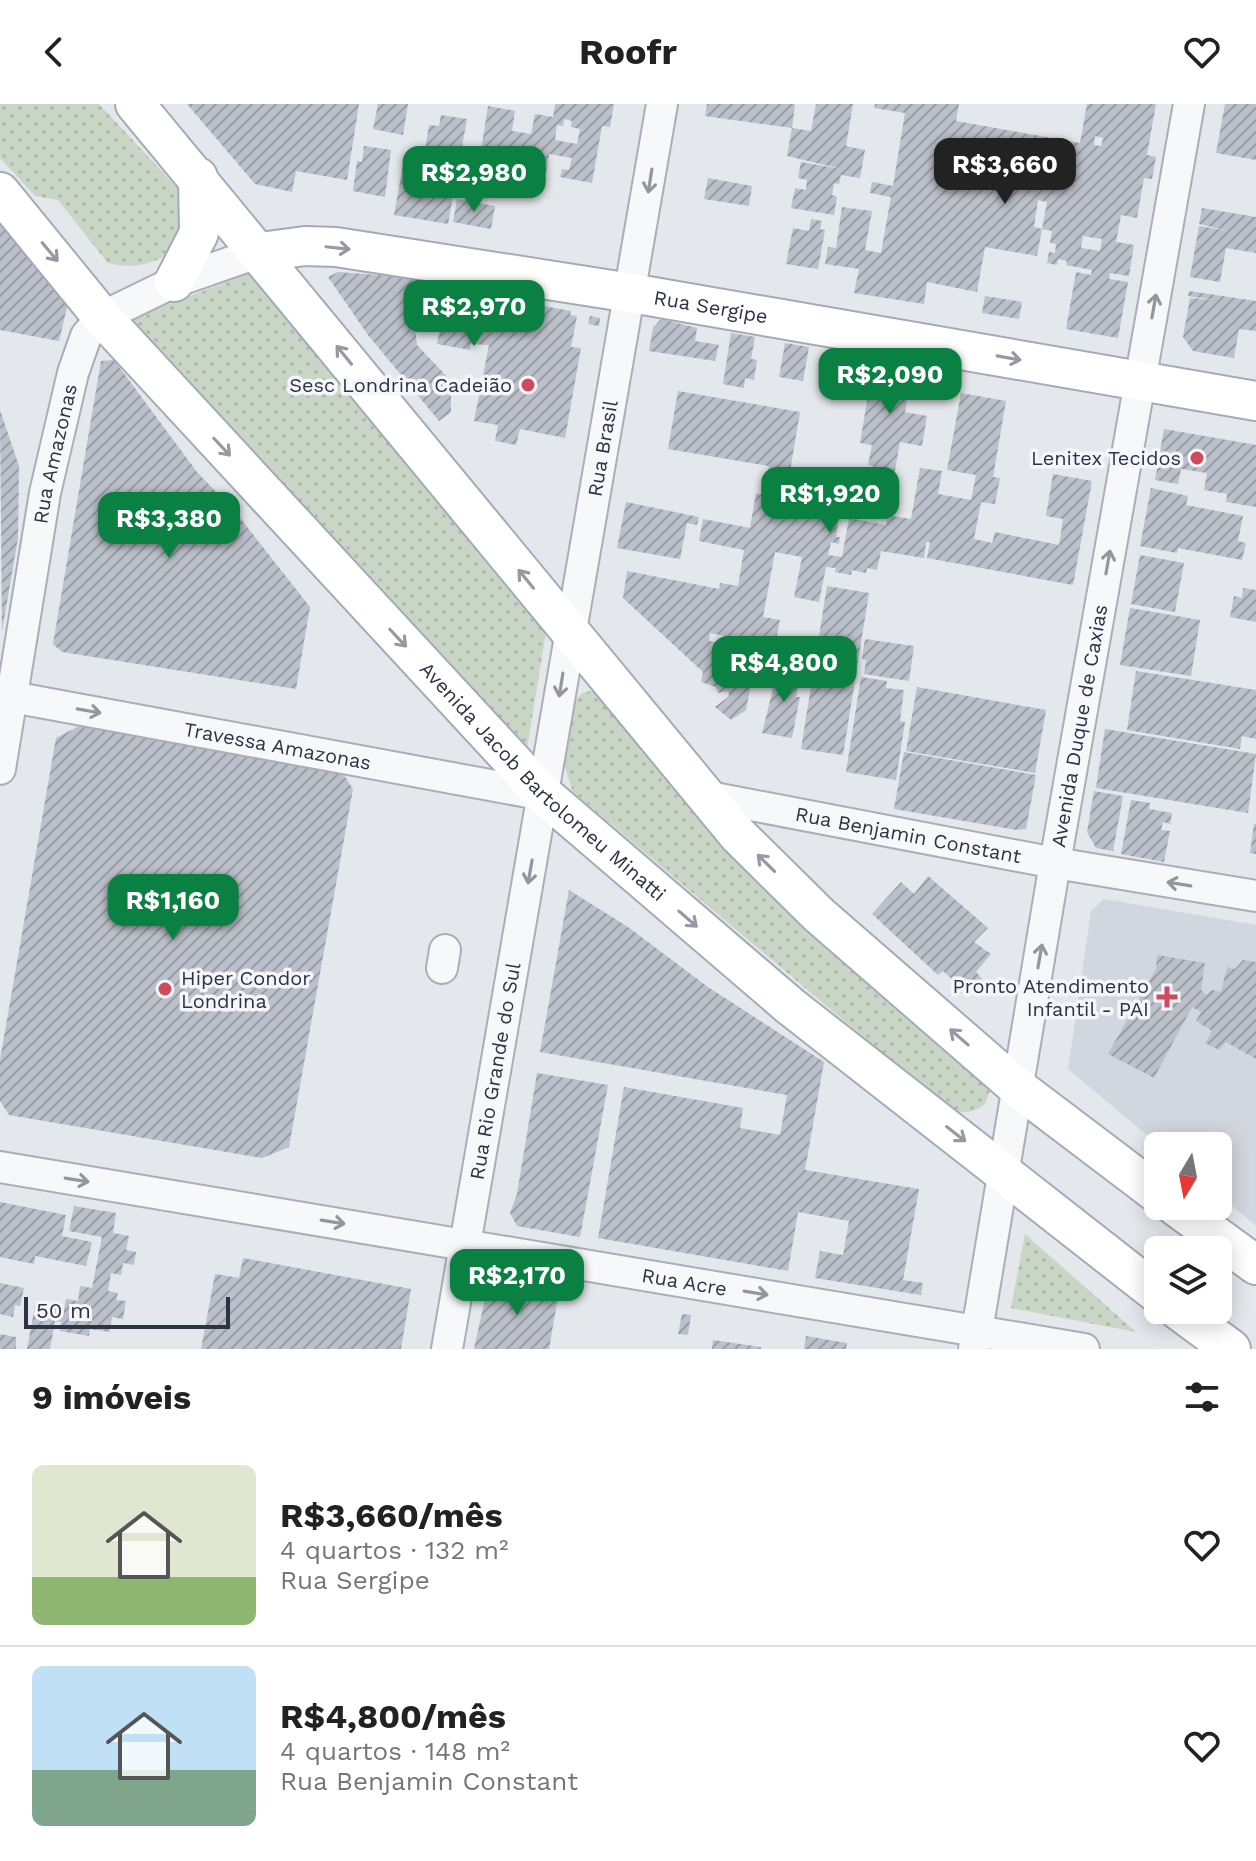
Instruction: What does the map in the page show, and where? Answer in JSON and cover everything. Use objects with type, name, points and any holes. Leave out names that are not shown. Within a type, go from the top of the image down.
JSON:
[{"type":"main road","points":[[135,104],[260,252],[704,796],[819,915],[1018,1088],[1144,1183]]},
{"type":"main road","points":[[174,282],[199,233],[198,177]]},
{"type":"main road","name":"Avenida Jacob Bartolomeu Minatti","points":[[0,192],[102,317],[544,795],[790,1006],[1144,1283]]},
{"type":"main road","name":"Rua Sergipe","points":[[260,252],[305,246],[336,247],[631,293],[1256,401]]},
{"type":"main road","points":[[1194,1220],[1256,1265]]},
{"type":"main road","points":[[1197,1324],[1231,1349]]},
{"type":"street","name":"Rua Brasil","points":[[544,795],[662,104]]},
{"type":"street","name":"Avenida Duque de Caxias","points":[[976,1339],[1055,863],[1189,104]]},
{"type":"street","points":[[102,317],[174,282],[260,252]]},
{"type":"street","name":"Rua Amazonas","points":[[0,769],[45,493],[64,406],[86,336],[102,317]]},
{"type":"street","name":"Travessa Amazonas","points":[[12,697],[544,795]]},
{"type":"street","name":"Rua Rio Grande do Sul","points":[[447,1349],[544,795]]},
{"type":"street","name":"Rua Benjamin Constant","points":[[704,796],[1055,863],[1256,896]]},
{"type":"street","name":"Rua Acre","points":[[0,1167],[465,1244],[976,1339],[1084,1349]]},
{"type":"shaded area","name":"Pronto Atendimento Infantil - PAI","points":[[1104,899],[1256,925],[1256,1226],[1232,1206],[1232,1132],[1144,1133],[1068,1069],[1091,911]]},
{"type":"green space","points":[[0,104],[99,104],[182,193],[188,204],[172,250],[146,264],[125,266],[107,262],[58,200],[35,196],[0,158]]},
{"type":"green space","points":[[251,273],[547,626],[526,755],[128,319]]},
{"type":"green space","points":[[595,690],[679,788],[877,993],[983,1078],[990,1090],[985,1104],[965,1112],[945,1106],[573,792],[564,764],[576,700],[582,693]]},
{"type":"green space","points":[[1025,1234],[1136,1332],[1011,1308]]},
{"type":"building","points":[[187,104],[359,104],[347,180],[296,171],[292,192],[255,184]]},
{"type":"building","points":[[378,104],[408,104],[403,135],[373,129]]},
{"type":"building","points":[[555,104],[614,104],[610,127],[602,126],[592,183],[560,177],[562,169],[569,170],[572,158],[549,154],[546,174],[517,169],[518,161],[525,162],[527,150],[508,146],[505,162],[511,163],[510,169],[479,163],[488,106],[515,111],[512,131],[531,134],[535,114],[553,117]],"holes":[[[564,119],[572,121],[571,127],[580,129],[577,144],[555,140],[557,125],[563,126]]]},
{"type":"building","points":[[707,104],[795,104],[792,128],[705,116]]},
{"type":"building","points":[[816,104],[853,104],[846,146],[865,150],[860,178],[841,175],[839,184],[834,183],[832,195],[837,197],[834,215],[791,208],[795,188],[806,190],[807,180],[798,178],[801,162],[842,169],[787,156],[792,128],[811,131]]},
{"type":"building","points":[[875,104],[959,104],[956,121],[1080,143],[1087,104],[1156,104],[1147,155],[1156,157],[1152,179],[1144,178],[1137,218],[1121,215],[1116,242],[1134,245],[1129,276],[1110,273],[1109,279],[1128,282],[1118,338],[1066,329],[1076,272],[1091,275],[1092,270],[1066,265],[1067,261],[1058,259],[1057,265],[1047,263],[1049,252],[1055,253],[1056,244],[1050,243],[1052,231],[1042,229],[1037,256],[985,247],[977,292],[927,282],[924,304],[854,293],[859,269],[825,264],[828,247],[836,248],[842,207],[872,211],[865,250],[881,253],[891,197],[870,193],[872,182],[893,186],[905,113],[874,108]],"holes":[[[1095,136],[1103,138],[1101,146],[1094,145]],[[1038,200],[1047,202],[1042,229],[1034,227]],[[1083,236],[1102,239],[1100,251],[1081,248]]]},
{"type":"building","points":[[1225,104],[1256,104],[1256,160],[1216,153]]},
{"type":"building","points":[[441,115],[467,119],[448,224],[394,215],[403,164],[435,169],[437,157],[448,158],[425,149],[429,125],[439,126]]},
{"type":"building","points":[[364,146],[391,150],[385,197],[353,191],[357,161],[362,162]]},
{"type":"building","points":[[708,178],[752,186],[749,206],[704,199]]},
{"type":"building","points":[[457,199],[495,206],[491,229],[453,222]]},
{"type":"building","points":[[1202,208],[1256,217],[1256,253],[1226,248],[1220,282],[1190,277],[1199,226],[1229,231],[1199,224]]},
{"type":"building","points":[[811,219],[822,221],[820,229],[825,230],[818,269],[786,264],[793,228],[809,231]]},
{"type":"building","points":[[0,221],[68,303],[59,341],[0,330]]},
{"type":"building","points":[[338,272],[481,283],[478,304],[509,308],[511,300],[571,311],[570,315],[577,316],[571,347],[581,348],[565,438],[520,429],[516,445],[495,441],[498,425],[474,421],[489,345],[471,344],[470,350],[437,344],[442,317],[413,310],[417,345],[451,381],[451,412],[439,421],[368,335],[328,277]]},
{"type":"building","points":[[1189,291],[1256,301],[1256,331],[1239,329],[1234,358],[1193,351],[1183,337],[1190,298],[1215,300],[1188,296]]},
{"type":"building","points":[[985,296],[1022,302],[1019,319],[982,313]]},
{"type":"building","points":[[590,316],[600,318],[599,326],[588,324]]},
{"type":"building","points":[[661,319],[697,328],[695,341],[719,345],[715,361],[649,351],[653,328]]},
{"type":"building","points":[[731,333],[755,337],[751,359],[757,360],[754,380],[745,378],[744,388],[723,384]]},
{"type":"building","points":[[785,343],[809,347],[803,381],[779,377]]},
{"type":"building","points":[[874,359],[913,365],[905,412],[927,416],[922,446],[900,442],[894,476],[872,473],[873,466],[868,465],[872,445],[860,443]]},
{"type":"building","points":[[114,360],[197,472],[237,514],[310,607],[296,689],[62,652],[53,644],[101,361]]},
{"type":"building","points":[[678,391],[800,412],[788,483],[810,486],[806,512],[839,517],[836,537],[840,537],[839,544],[831,542],[828,555],[842,557],[849,518],[886,525],[887,515],[911,519],[920,468],[942,471],[938,494],[971,500],[976,475],[947,470],[961,393],[1006,401],[993,477],[1000,478],[995,504],[981,502],[974,539],[992,543],[995,532],[1059,545],[1063,519],[1046,516],[1053,474],[1092,481],[1073,585],[927,558],[930,542],[926,542],[924,558],[881,551],[877,570],[867,568],[866,573],[852,570],[851,575],[826,567],[819,602],[794,597],[802,557],[775,552],[763,617],[780,620],[775,645],[783,646],[779,668],[755,664],[746,710],[731,720],[715,707],[729,696],[728,691],[718,693],[716,687],[701,682],[703,672],[623,598],[627,571],[719,589],[720,583],[738,586],[744,550],[699,541],[703,519],[750,528],[756,493],[763,495],[769,466],[668,449]],"holes":[[[710,633],[744,640],[742,647],[709,641]]]},
{"type":"building","points":[[0,410],[19,466],[18,538],[2,631]]},
{"type":"building","points":[[1164,429],[1256,445],[1256,507],[1226,502],[1227,494],[1204,490],[1207,473],[1181,469],[1178,484],[1155,480]]},
{"type":"building","points":[[877,478],[893,481],[888,510],[872,507]]},
{"type":"building","points":[[1151,488],[1188,496],[1186,505],[1243,516],[1238,541],[1246,543],[1242,560],[1178,548],[1177,553],[1140,546]]},
{"type":"building","points":[[626,502],[699,517],[697,525],[687,523],[680,559],[617,548]]},
{"type":"building","points":[[1140,555],[1184,563],[1175,612],[1131,604]]},
{"type":"building","points":[[827,586],[869,593],[843,755],[801,749]]},
{"type":"building","points":[[1243,588],[1256,590],[1256,622],[1230,617],[1234,596],[1242,598]]},
{"type":"building","points":[[1130,608],[1200,620],[1191,676],[1120,665]]},
{"type":"building","points":[[865,639],[914,646],[909,681],[864,674],[866,660],[862,659]]},
{"type":"building","points":[[796,647],[810,650],[807,668],[793,665]]},
{"type":"building","points":[[778,669],[806,674],[804,683],[799,681],[796,697],[800,697],[792,738],[762,733]]},
{"type":"building","points":[[1136,671],[1256,690],[1256,739],[1242,736],[1240,749],[1127,730]]},
{"type":"building","points":[[861,677],[887,681],[886,688],[904,690],[900,721],[905,722],[896,780],[846,772]]},
{"type":"building","points":[[917,687],[1046,710],[1035,773],[906,751]]},
{"type":"building","name":"Hiper Condor Londrina","points":[[79,726],[342,772],[353,789],[289,1147],[262,1158],[9,1115],[0,1101],[0,1060],[56,738]]},
{"type":"building","points":[[1105,729],[1256,754],[1248,813],[1096,788]]},
{"type":"building","points":[[904,752],[1036,775],[1026,829],[894,809]]},
{"type":"building","points":[[1094,791],[1123,796],[1113,851],[1096,848],[1087,832]]},
{"type":"building","points":[[1131,800],[1150,803],[1149,809],[1172,813],[1170,824],[1163,822],[1161,830],[1170,831],[1164,862],[1121,854]]},
{"type":"building","points":[[1256,824],[1256,854],[1250,853]]},
{"type":"building","points":[[928,876],[988,928],[974,942],[991,954],[976,972],[982,979],[969,995],[943,971],[938,975],[872,914],[901,882],[914,894]]},
{"type":"building","points":[[569,890],[628,927],[708,987],[824,1062],[805,1170],[919,1189],[903,1280],[923,1283],[921,1295],[815,1278],[820,1251],[843,1255],[849,1221],[798,1212],[788,1271],[598,1238],[624,1087],[743,1108],[740,1128],[780,1135],[787,1095],[540,1052]]},
{"type":"building","points":[[1157,955],[1205,963],[1201,990],[1206,995],[1212,990],[1221,992],[1227,967],[1235,969],[1243,960],[1256,962],[1256,1059],[1226,1042],[1219,1050],[1205,1043],[1212,1031],[1196,1021],[1201,1012],[1192,1007],[1154,1078],[1108,1054],[1156,969]]},
{"type":"building","points":[[537,1073],[608,1085],[580,1237],[517,1226],[510,1213],[517,1194]]},
{"type":"building","points":[[0,1202],[66,1215],[62,1236],[92,1242],[86,1266],[35,1256],[34,1264],[0,1257]]},
{"type":"building","points":[[74,1206],[116,1213],[113,1233],[129,1236],[126,1250],[136,1252],[134,1265],[123,1263],[121,1275],[111,1273],[108,1291],[118,1293],[116,1300],[126,1301],[123,1319],[112,1317],[110,1332],[90,1329],[89,1336],[60,1331],[61,1322],[55,1321],[50,1349],[27,1349],[35,1306],[64,1310],[66,1299],[78,1301],[80,1286],[92,1288],[102,1237],[69,1231]]},
{"type":"building","points":[[243,1258],[411,1289],[401,1349],[201,1349],[215,1274],[239,1278]]},
{"type":"building","points":[[489,1280],[559,1291],[549,1349],[474,1349]]},
{"type":"building","points":[[0,1283],[24,1288],[20,1306],[15,1305],[13,1317],[0,1314]]},
{"type":"building","points":[[682,1314],[691,1315],[688,1335],[678,1334]]},
{"type":"building","points":[[0,1334],[16,1337],[16,1349],[0,1349]]},
{"type":"building","points":[[806,1336],[847,1343],[846,1349],[804,1349]]},
{"type":"building","points":[[713,1340],[761,1347],[761,1349],[712,1349]]},
{"type":"place","name":"Sesc Londrina Cadeião","points":[[528,385]]},
{"type":"place","name":"Lenitex Tecidos","points":[[1197,458]]},
{"type":"place","name":"Hiper Condor Londrina","points":[[165,989]]},
{"type":"place","name":"Pronto Atendimento Infantil - PAI","points":[[1167,997]]}]
